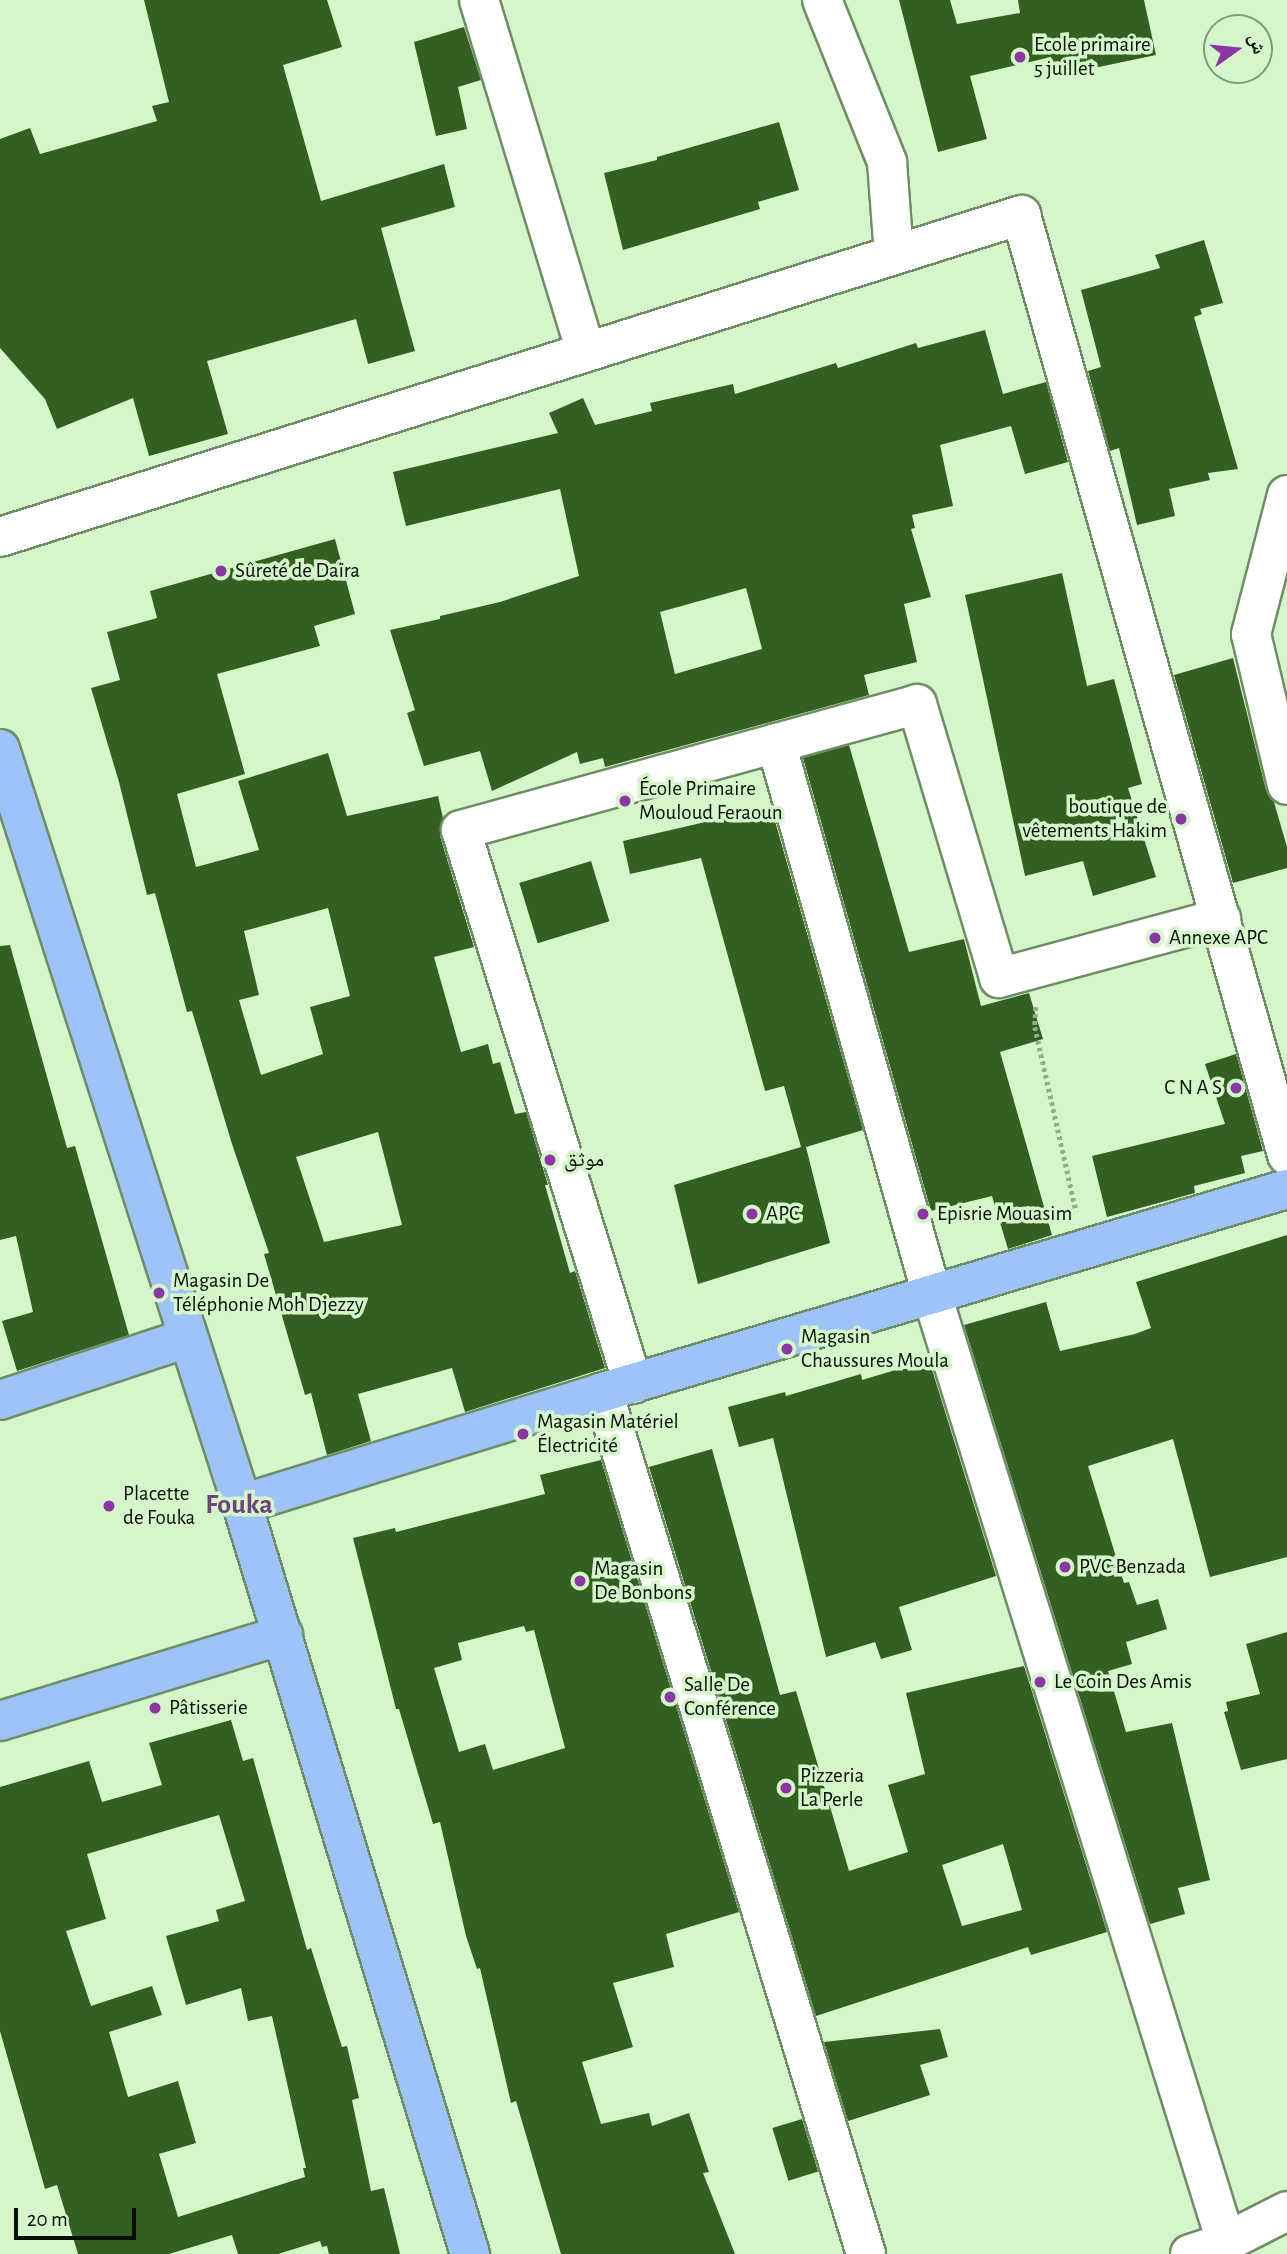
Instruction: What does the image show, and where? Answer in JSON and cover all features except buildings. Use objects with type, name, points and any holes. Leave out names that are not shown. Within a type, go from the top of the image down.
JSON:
[{"type":"main road","points":[[0,749],[283,1635],[470,2254]]},
{"type":"main road","points":[[242,1504],[618,1388],[1287,1189]]},
{"type":"main road","points":[[0,1400],[188,1338]]},
{"type":"main road","points":[[0,1721],[283,1635]]},
{"type":"street","points":[[479,0],[586,352]]},
{"type":"street","points":[[822,0],[887,162],[894,255]]},
{"type":"street","points":[[0,537],[1021,215],[1287,1155]]},
{"type":"street","points":[[1287,495],[1251,634],[1276,692],[1287,785]]},
{"type":"street","points":[[866,2254],[461,830],[917,705],[999,978],[1221,918]]},
{"type":"street","points":[[776,743],[932,1295],[1226,2242]]},
{"type":"street","points":[[1190,2254],[1226,2242],[1287,2211]]},
{"type":"path","points":[[1039,968],[1035,1027],[1085,1249]]},
{"type":"place","name":"Ecole primaire 5 juillet","points":[[1020,57]]},
{"type":"place","name":"Sûreté de Daïra","points":[[221,571]]},
{"type":"place","name":"École Primaire Mouloud Feraoun","points":[[625,801]]},
{"type":"place","name":"boutique de vêtements Hakim","points":[[1181,819]]},
{"type":"place","name":"Annexe APC","points":[[1155,938]]},
{"type":"place","name":"C N A S","points":[[1236,1088]]},
{"type":"place","name":"موثق","points":[[550,1160]]},
{"type":"place","name":"APC","points":[[752,1214]]},
{"type":"place","name":"Episrie Mouasim","points":[[923,1214]]},
{"type":"place","name":"Magasin De Téléphonie Moh Djezzy","points":[[159,1293]]},
{"type":"place","name":"Magasin Chaussures Moula","points":[[787,1349]]},
{"type":"place","name":"Magasin Matériel Électricité","points":[[523,1434]]},
{"type":"place","name":"Placette de Fouka","points":[[109,1506]]},
{"type":"place","name":"PVC Benzada","points":[[1065,1567]]},
{"type":"place","name":"Magasin De Bonbons","points":[[580,1581]]},
{"type":"place","name":"Le Coin Des Amis","points":[[1040,1682]]},
{"type":"place","name":"Salle De Conférence","points":[[670,1697]]},
{"type":"place","name":"Pâtisserie","points":[[155,1708]]},
{"type":"place","name":"Pizzeria La Perle","points":[[786,1788]]},
{"type":"district","name":"Fouka","points":[[239,1505]]}]
